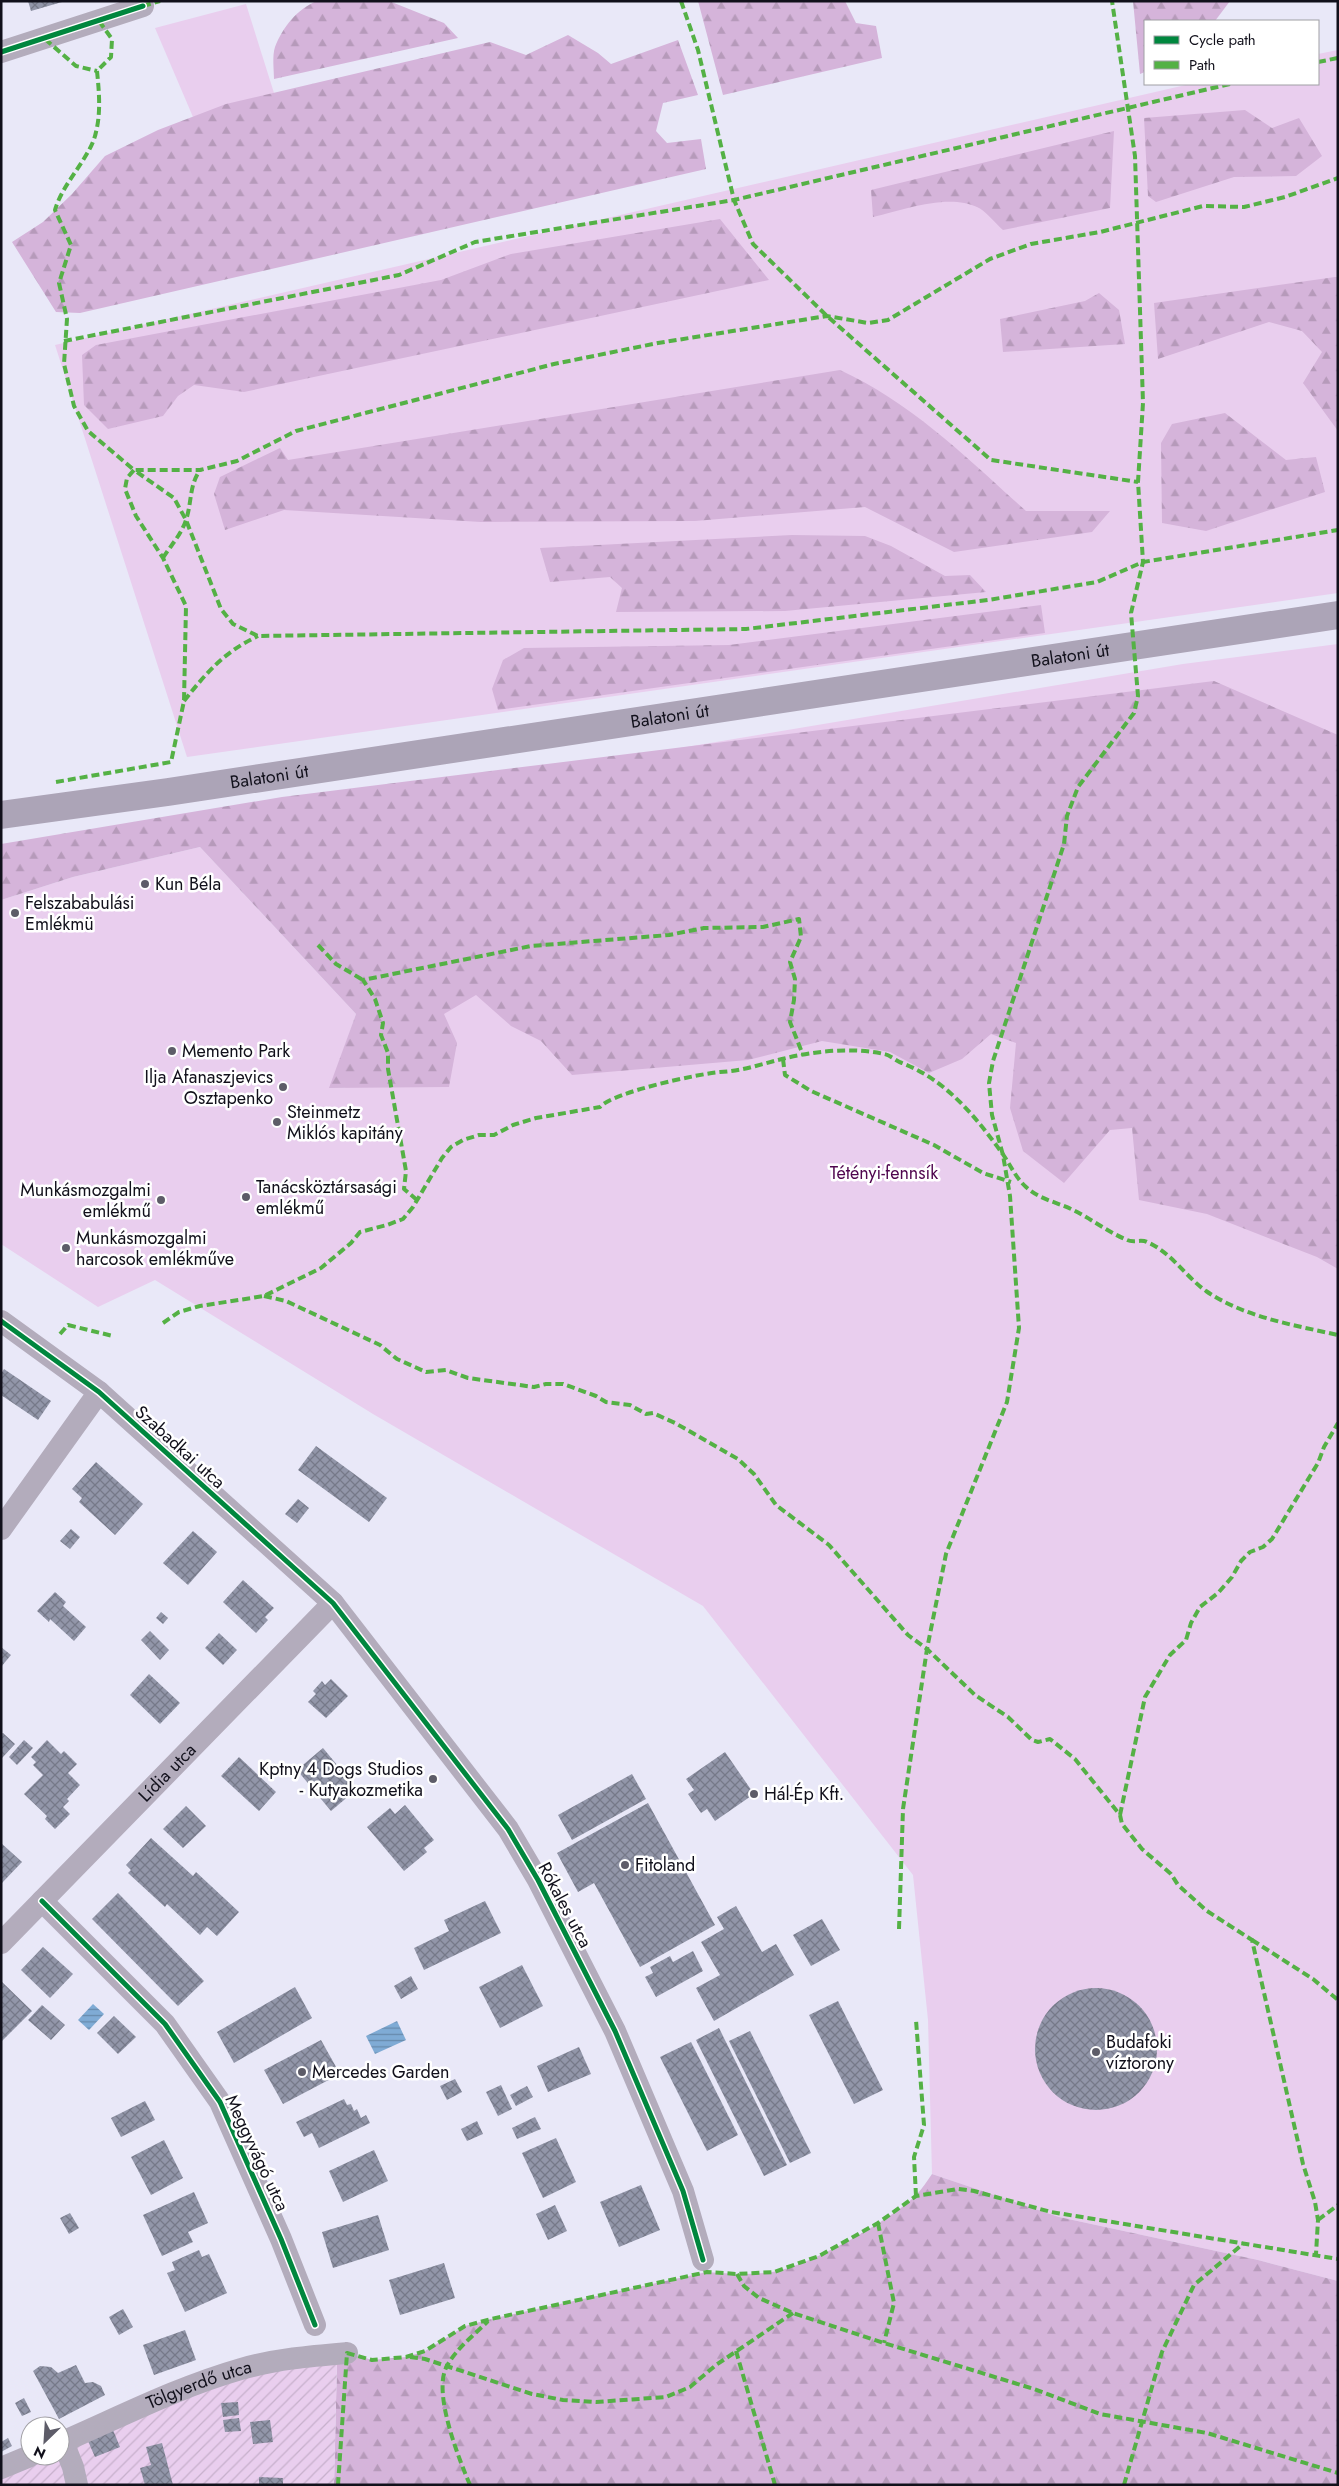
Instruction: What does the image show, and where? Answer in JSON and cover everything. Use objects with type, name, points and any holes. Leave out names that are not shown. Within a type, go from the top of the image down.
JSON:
[{"type":"main road","name":"Balatoni út","points":[[1,815],[168,792],[1338,615]]},
{"type":"street","points":[[1,52],[143,6]]},
{"type":"street","name":"Szabadkai utca","points":[[1,1321],[99,1392],[333,1603]]},
{"type":"street","points":[[1,1529],[99,1392]]},
{"type":"street","name":"Lídia utca","points":[[1,1944],[333,1603]]},
{"type":"street","name":"Rókales utca","points":[[333,1603],[508,1829],[538,1880],[615,2030],[682,2191],[703,2260]]},
{"type":"street","name":"Meggyvágó utca","points":[[42,1901],[165,2024],[220,2102],[281,2239],[315,2325]]},
{"type":"street","name":"Tölgyerdő utca","points":[[70,2438],[147,2403],[241,2369],[305,2356],[347,2353]]},
{"type":"street","points":[[1,2468],[20,2460]]},
{"type":"street","points":[[70,2461],[77,2485]]},
{"type":"green space","points":[[317,1],[389,1],[444,23],[458,38],[274,79],[274,51],[282,32],[297,14]]},
{"type":"green space","points":[[698,1],[845,1],[856,23],[876,26],[882,58],[723,95]]},
{"type":"green space","points":[[1133,1],[1230,1],[1216,20],[1144,20],[1144,72],[1140,74]]},
{"type":"green space","points":[[246,4],[274,93],[193,117],[155,28]]},
{"type":"green space","points":[[568,35],[598,53],[611,64],[678,40],[698,95],[663,103],[656,131],[667,143],[701,139],[706,169],[80,313],[56,312],[12,242],[43,222],[72,194],[105,156],[158,130],[226,104],[490,42],[526,55]]},
{"type":"green space","points":[[1338,50],[1338,593],[187,757],[55,345],[1186,85],[1319,85],[1319,54]]},
{"type":"green space","points":[[1245,110],[1272,128],[1299,118],[1322,156],[1296,176],[1234,177],[1156,202],[1148,196],[1144,118]]},
{"type":"green space","points":[[1114,131],[1110,208],[1003,230],[980,209],[965,203],[939,202],[925,204],[873,217],[871,190]]},
{"type":"green space","points":[[720,219],[769,280],[244,392],[194,385],[178,396],[163,416],[108,429],[84,405],[82,355],[96,345],[441,280],[511,254]]},
{"type":"green space","points":[[1338,277],[1338,431],[1303,383],[1322,352],[1302,331],[1269,322],[1158,359],[1154,303]]},
{"type":"green space","points":[[1099,293],[1119,310],[1125,344],[1003,352],[1000,319],[1085,301]]},
{"type":"green space","points":[[840,370],[866,383],[915,415],[961,452],[1026,511],[1110,511],[1092,532],[954,552],[865,507],[695,521],[481,522],[284,510],[225,530],[214,494],[220,477],[280,448],[288,460]]},
{"type":"green space","points":[[1225,413],[1286,460],[1316,457],[1325,492],[1206,531],[1162,523],[1161,443],[1172,424]]},
{"type":"green space","points":[[792,535],[865,536],[891,546],[945,576],[970,575],[986,592],[785,611],[616,612],[622,588],[610,577],[550,582],[540,548]]},
{"type":"green space","points":[[1041,605],[1045,633],[498,710],[492,689],[503,660],[524,648],[729,645]]},
{"type":"green space","name":"Tétényi-fennsík","points":[[1338,644],[1338,2281],[1258,2260],[1059,2217],[932,2174],[928,2020],[913,1875],[703,1606],[373,1414],[155,1280],[98,1307],[1,1244],[1,900],[73,877],[200,847],[356,1014],[330,1088],[345,1088],[530,773],[1183,664]]},
{"type":"green space","points":[[1214,681],[1338,735],[1338,1269],[1317,1257],[1207,1214],[1139,1200],[1132,1128],[1110,1130],[1064,1183],[1023,1151],[1010,1108],[1016,1043],[991,1034],[962,1059],[929,1073],[890,1052],[822,1041],[748,1060],[572,1075],[541,1041],[511,1026],[476,995],[444,1014],[457,1043],[449,1087],[329,1088],[356,1014],[200,847],[73,877],[1,900],[1,844],[282,797]]},
{"type":"green space","points":[[932,2174],[1059,2217],[1258,2260],[1338,2281],[1338,2485],[334,2485],[337,2361],[347,2353],[372,2360],[406,2357],[425,2351],[465,2326],[491,2319],[707,2272],[756,2274],[787,2269],[826,2252],[888,2217],[916,2195]]},
{"type":"green space","points":[[337,2361],[334,2485],[1,2485],[1,2468],[20,2460],[20,2466],[70,2466],[70,2439],[241,2369]]},
{"type":"water","points":[[93,2004],[104,2014],[89,2030],[78,2020]]},
{"type":"water","points":[[397,2021],[406,2040],[375,2054],[366,2036]]},
{"type":"building","points":[[28,1],[62,1],[62,2],[31,11]]},
{"type":"building","points":[[4,1369],[51,1401],[38,1420],[1,1395],[1,1374]]},
{"type":"building","points":[[316,1446],[387,1498],[369,1522],[298,1470]]},
{"type":"building","points":[[96,1462],[143,1504],[115,1535],[79,1502],[82,1498],[72,1489]]},
{"type":"building","points":[[298,1499],[309,1508],[297,1523],[285,1514]]},
{"type":"building","points":[[71,1529],[80,1537],[70,1549],[60,1541]]},
{"type":"building","points":[[193,1531],[217,1552],[188,1585],[163,1563]]},
{"type":"building","points":[[243,1580],[274,1608],[265,1617],[268,1620],[256,1633],[223,1602]]},
{"type":"building","points":[[55,1592],[66,1602],[63,1606],[86,1627],[74,1641],[50,1619],[49,1622],[37,1611]]},
{"type":"building","points":[[161,1612],[168,1618],[163,1624],[156,1618]]},
{"type":"building","points":[[150,1631],[169,1650],[160,1660],[141,1640]]},
{"type":"building","points":[[219,1633],[237,1650],[223,1665],[205,1648]]},
{"type":"building","points":[[1,1647],[11,1655],[1,1667]]},
{"type":"building","points":[[149,1674],[180,1703],[160,1724],[130,1695]]},
{"type":"building","points":[[331,1679],[348,1696],[326,1718],[308,1702],[316,1694],[313,1691],[322,1681],[325,1685]]},
{"type":"building","points":[[3,1733],[15,1744],[1,1759],[1,1734]]},
{"type":"building","points":[[24,1740],[33,1748],[17,1765],[9,1757]]},
{"type":"building","points":[[47,1740],[61,1754],[64,1751],[77,1764],[68,1773],[80,1785],[67,1799],[69,1801],[63,1807],[70,1814],[55,1829],[45,1819],[47,1816],[24,1794],[43,1775],[33,1765],[36,1762],[31,1757]]},
{"type":"building","points":[[323,1748],[357,1789],[331,1811],[297,1770]]},
{"type":"building","points":[[725,1752],[754,1794],[715,1821],[707,1809],[701,1813],[688,1794],[694,1790],[686,1779]]},
{"type":"building","points":[[239,1757],[276,1792],[259,1811],[221,1776]]},
{"type":"building","points":[[632,1774],[646,1799],[572,1840],[558,1815]]},
{"type":"building","points":[[648,1803],[715,1925],[640,1967],[594,1883],[578,1892],[557,1853]]},
{"type":"building","points":[[405,1805],[434,1840],[424,1848],[427,1852],[404,1871],[367,1827],[390,1808],[395,1814]]},
{"type":"building","points":[[186,1806],[206,1826],[183,1848],[163,1829]]},
{"type":"building","points":[[151,1838],[193,1876],[196,1872],[239,1912],[217,1936],[207,1927],[200,1935],[167,1904],[165,1907],[128,1873],[131,1870],[126,1865]]},
{"type":"building","points":[[1,1843],[22,1862],[1,1884]]},
{"type":"building","points":[[118,1893],[204,1981],[178,2006],[92,1919]]},
{"type":"building","points":[[485,1901],[501,1933],[424,1970],[414,1948],[449,1931],[444,1920]]},
{"type":"building","points":[[736,1906],[762,1952],[776,1944],[794,1975],[714,2021],[696,1988],[720,1975],[701,1942],[724,1929],[717,1917]]},
{"type":"building","points":[[822,1919],[840,1950],[811,1966],[793,1935]]},
{"type":"building","points":[[43,1947],[73,1974],[50,1998],[21,1970]]},
{"type":"building","points":[[693,1951],[703,1971],[656,1997],[645,1977],[653,1973],[650,1967],[670,1956],[673,1962]]},
{"type":"building","points":[[522,1965],[543,2006],[500,2028],[479,1987]]},
{"type":"building","points":[[411,1976],[418,1989],[401,1999],[394,1986]]},
{"type":"building","points":[[1,1981],[32,2011],[1,2042]]},
{"type":"building","points":[[295,1987],[312,2018],[234,2063],[217,2032]]},
{"type":"building","name":"Budafoki víztorony","points":[[1096,1988],[1119,1993],[1139,2006],[1152,2026],[1157,2049],[1152,2072],[1139,2092],[1119,2105],[1096,2110],[1073,2105],[1053,2092],[1040,2072],[1035,2049],[1040,2026],[1053,2006],[1073,1993]]},
{"type":"building","points":[[838,2001],[883,2090],[854,2104],[809,2015]]},
{"type":"building","points":[[42,2005],[65,2025],[51,2040],[28,2020]]},
{"type":"building","points":[[114,2016],[136,2037],[118,2054],[97,2033]]},
{"type":"building","points":[[719,2028],[787,2165],[764,2176],[696,2040]]},
{"type":"building","points":[[750,2031],[811,2153],[790,2163],[729,2041]]},
{"type":"building","name":"Mercedes Garden","points":[[321,2040],[340,2074],[283,2104],[264,2070]]},
{"type":"building","points":[[691,2042],[738,2135],[707,2151],[660,2057]]},
{"type":"building","points":[[579,2047],[591,2074],[548,2092],[537,2066]]},
{"type":"building","points":[[455,2079],[462,2092],[447,2100],[440,2086]]},
{"type":"building","points":[[501,2085],[512,2109],[498,2116],[486,2092]]},
{"type":"building","points":[[527,2086],[533,2097],[516,2106],[510,2095]]},
{"type":"building","points":[[344,2099],[347,2105],[351,2104],[354,2111],[357,2109],[361,2118],[366,2115],[370,2123],[319,2148],[312,2133],[304,2137],[296,2122]]},
{"type":"building","points":[[145,2101],[155,2120],[121,2137],[111,2118]]},
{"type":"building","points":[[535,2117],[541,2129],[517,2139],[512,2128]]},
{"type":"building","points":[[477,2121],[483,2134],[467,2141],[461,2129]]},
{"type":"building","points":[[556,2138],[576,2182],[543,2198],[522,2153]]},
{"type":"building","points":[[164,2140],[183,2178],[151,2195],[131,2157]]},
{"type":"building","points":[[374,2150],[388,2181],[343,2202],[329,2171]]},
{"type":"building","points":[[641,2185],[660,2230],[619,2247],[600,2202]]},
{"type":"building","points":[[194,2192],[208,2223],[188,2232],[193,2242],[162,2256],[143,2215]]},
{"type":"building","points":[[555,2205],[567,2231],[548,2240],[536,2214]]},
{"type":"building","points":[[70,2213],[79,2228],[69,2234],[60,2218]]},
{"type":"building","points":[[378,2215],[389,2250],[333,2268],[322,2232]]},
{"type":"building","points":[[199,2250],[202,2257],[209,2254],[227,2293],[185,2312],[167,2273],[175,2270],[172,2262]]},
{"type":"building","points":[[444,2263],[455,2298],[400,2315],[389,2280]]},
{"type":"building","points":[[123,2309],[133,2327],[119,2335],[109,2317]]},
{"type":"building","points":[[185,2330],[196,2360],[154,2375],[143,2345]]},
{"type":"building","points":[[76,2365],[85,2383],[93,2382],[101,2386],[105,2395],[65,2416],[57,2416],[33,2371],[40,2366],[51,2367],[58,2373]]},
{"type":"building","points":[[24,2398],[31,2412],[22,2416],[15,2403]]},
{"type":"building","points":[[238,2402],[239,2415],[223,2417],[221,2403]]},
{"type":"building","points":[[239,2418],[241,2431],[225,2432],[223,2420]]},
{"type":"building","points":[[270,2420],[273,2442],[253,2444],[250,2422]]},
{"type":"building","points":[[113,2430],[120,2447],[95,2457],[88,2441]]},
{"type":"building","points":[[8,2438],[12,2446],[1,2452],[1,2442]]},
{"type":"building","points":[[162,2443],[173,2485],[145,2485],[140,2468],[151,2465],[146,2447]]},
{"type":"building","points":[[259,2477],[283,2478],[283,2485],[259,2485]]},
{"type":"marked path","points":[[143,6],[160,1]]},
{"type":"marked path","points":[[681,1],[698,50],[734,200],[753,244],[827,316],[991,460],[1138,482]]},
{"type":"marked path","points":[[899,1929],[903,1809],[927,1649],[946,1554],[1007,1402],[1019,1328],[1010,1196],[1003,1155],[992,1115],[989,1083],[993,1061],[1064,844],[1067,816],[1078,787],[1134,713],[1138,696],[1131,613],[1143,562],[1138,482],[1143,403],[1135,156],[1112,1]]},
{"type":"marked path","points":[[99,21],[112,39],[111,57],[97,71],[99,94],[98,124],[89,151],[64,190],[55,210],[71,245],[59,283],[67,319],[64,364],[74,406],[88,431],[134,470],[200,470],[237,461],[296,431],[554,364],[658,343],[827,316],[868,323],[888,320],[990,259],[1031,244],[1100,232],[1203,206],[1244,207],[1285,197],[1338,178]]},
{"type":"marked path","points":[[45,39],[76,66],[97,71]]},
{"type":"marked path","points":[[1319,62],[1338,58]]},
{"type":"marked path","points":[[64,341],[399,275],[475,242],[734,200],[1226,85]]},
{"type":"marked path","points":[[56,782],[171,762],[184,701],[186,606],[163,558],[136,516],[125,489],[127,478],[134,470],[174,498],[186,520],[221,609],[233,624],[258,636],[746,629],[988,600],[1097,582],[1143,562],[1338,530]]},
{"type":"marked path","points":[[163,558],[184,525],[192,488],[200,470]]},
{"type":"marked path","points":[[184,701],[200,681],[226,656],[258,636]]},
{"type":"marked path","points":[[417,1200],[404,1189],[406,1171],[388,1069],[388,1053],[381,1035],[383,1023],[375,999],[363,980],[531,946],[669,935],[704,928],[763,927],[799,919],[801,937],[790,962],[795,979],[790,1022],[803,1055]]},
{"type":"marked path","points":[[318,945],[336,964],[363,980]]},
{"type":"marked path","points":[[163,1323],[179,1312],[200,1306],[264,1296],[321,1268],[351,1243],[360,1232],[403,1219],[413,1207],[442,1158],[451,1147],[463,1140],[479,1135],[494,1135],[513,1125],[536,1118],[600,1107],[621,1095],[676,1080],[709,1073],[744,1069],[807,1054],[846,1050],[886,1055],[918,1070],[946,1089],[981,1126],[1022,1183],[1036,1195],[1071,1209],[1127,1240],[1145,1241],[1156,1246],[1206,1291],[1236,1307],[1269,1319],[1338,1335]]},
{"type":"marked path","points":[[783,1059],[785,1075],[811,1091],[934,1145],[983,1173],[1011,1182]]},
{"type":"marked path","points":[[264,1296],[286,1301],[380,1345],[397,1359],[426,1372],[446,1370],[468,1378],[534,1387],[546,1384],[563,1384],[596,1396],[606,1402],[630,1405],[646,1414],[653,1413],[675,1423],[738,1459],[754,1474],[776,1505],[829,1545],[908,1635],[927,1649],[975,1695],[1008,1717],[1032,1740],[1038,1742],[1050,1739],[1075,1759],[1120,1815],[1122,1824],[1142,1849],[1171,1874],[1178,1885],[1207,1911],[1252,1940],[1303,2164],[1315,2202],[1318,2220],[1316,2254]]},
{"type":"marked path","points":[[60,1334],[68,1325],[113,1336]]},
{"type":"marked path","points":[[1120,1815],[1145,1697],[1170,1655],[1186,1640],[1191,1623],[1200,1607],[1218,1593],[1232,1577],[1241,1561],[1250,1552],[1263,1547],[1272,1539],[1318,1463],[1324,1447],[1338,1423]]},
{"type":"marked path","points":[[1252,1940],[1313,1979],[1338,2000]]},
{"type":"marked path","points":[[916,2020],[924,2125],[914,2157],[916,2196]]},
{"type":"marked path","points":[[338,2485],[347,2353],[372,2360],[406,2357],[425,2351],[465,2326],[491,2319],[707,2272],[737,2274],[774,2272],[819,2256],[878,2223],[916,2196],[958,2189],[974,2191],[1051,2212],[1338,2259]]},
{"type":"marked path","points":[[1318,2220],[1338,2205]]},
{"type":"marked path","points":[[878,2223],[894,2303],[884,2343]]},
{"type":"marked path","points":[[1124,2485],[1162,2352],[1194,2285],[1244,2243]]},
{"type":"marked path","points":[[737,2274],[744,2286],[759,2298],[793,2313],[1034,2389],[1100,2414],[1207,2433],[1338,2473]]},
{"type":"marked path","points":[[410,2357],[425,2359],[532,2394],[563,2400],[596,2402],[666,2397],[690,2387],[716,2365],[793,2313]]},
{"type":"marked path","points":[[470,2485],[449,2426],[445,2408],[443,2378],[447,2366],[455,2354],[488,2321]]},
{"type":"marked path","points":[[736,2351],[775,2485]]},
{"type":"cycle path","points":[[1,52],[143,6]]},
{"type":"cycle path","points":[[1,1321],[99,1392],[333,1603],[508,1829],[538,1880],[615,2031],[683,2191],[703,2260]]},
{"type":"cycle path","points":[[42,1901],[165,2024],[220,2102],[281,2239],[315,2325]]},
{"type":"place","name":"Kun Béla","points":[[145,884]]},
{"type":"place","name":"Felszababulási Emlékmü","points":[[15,913]]},
{"type":"place","name":"Memento Park","points":[[172,1051]]},
{"type":"place","name":"Ilja Afanaszjevics Osztapenko","points":[[283,1087]]},
{"type":"place","name":"Steinmetz Miklós kapitány","points":[[277,1122]]},
{"type":"place","name":"Tanácsköztársasági emlékmű","points":[[246,1197]]},
{"type":"place","name":"Munkásmozgalmi emlékmű","points":[[161,1200]]},
{"type":"place","name":"Munkásmozgalmi harcosok emlékműve","points":[[66,1248]]},
{"type":"place","name":"Kptny 4 Dogs Studios - Kutyakozmetika","points":[[433,1779]]},
{"type":"place","name":"Hál-Ép Kft.","points":[[754,1794]]},
{"type":"place","name":"Fitoland","points":[[625,1865]]},
{"type":"place","name":"Budafoki víztorony","points":[[1096,2052]]},
{"type":"place","name":"Mercedes Garden","points":[[302,2072]]}]
